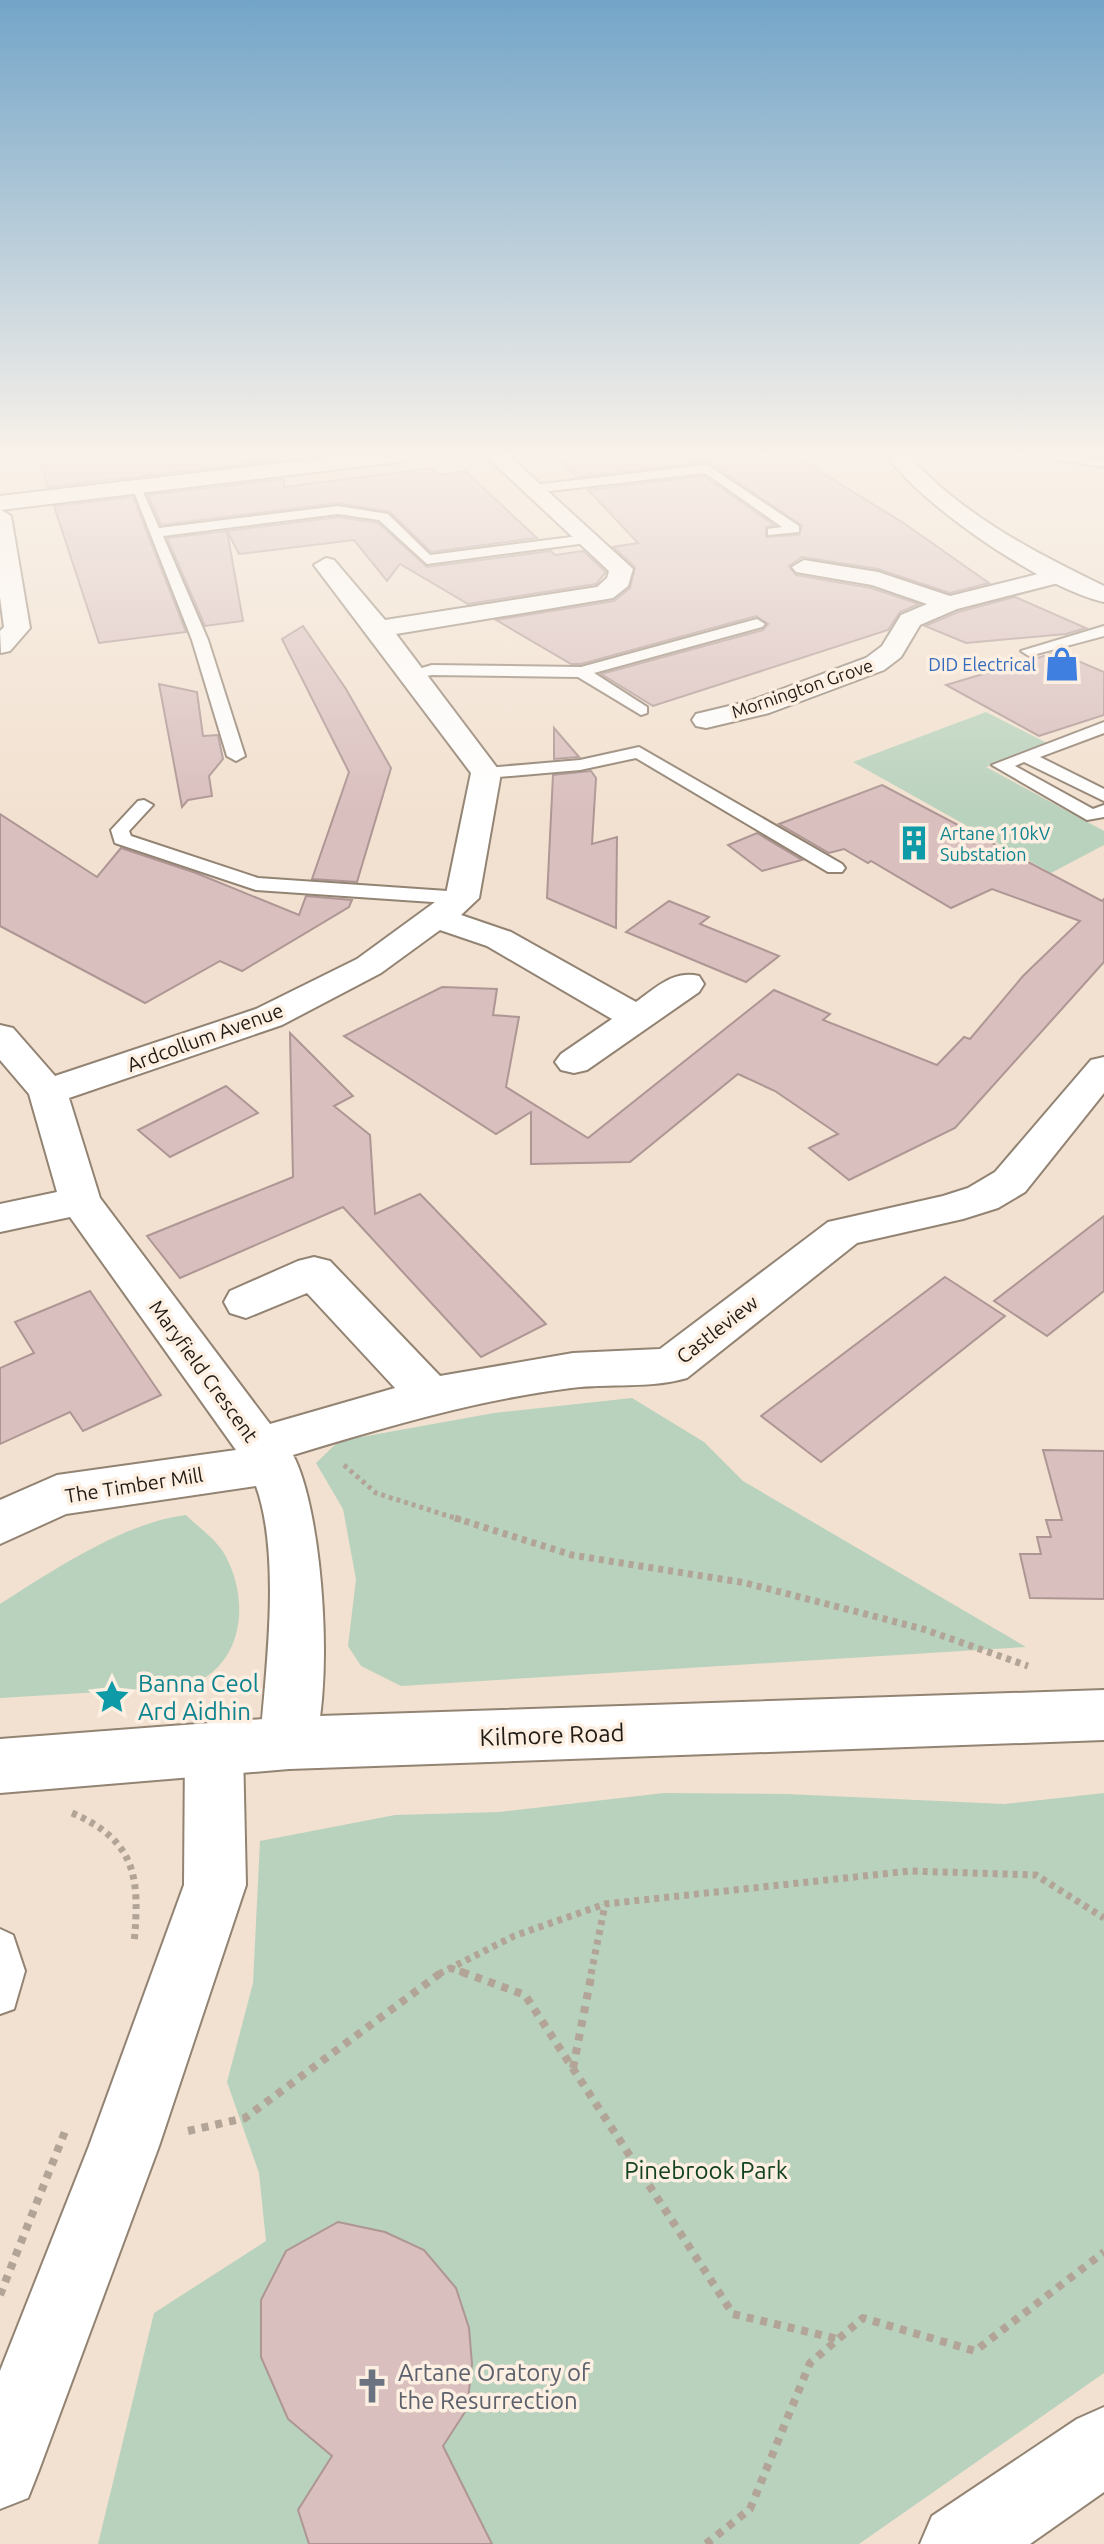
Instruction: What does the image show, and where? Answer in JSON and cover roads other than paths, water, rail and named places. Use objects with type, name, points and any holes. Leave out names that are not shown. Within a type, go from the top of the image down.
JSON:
[{"type":"street","points":[[333,574],[379,629],[409,674],[486,773],[450,908],[637,1018]]},
{"type":"street","points":[[379,629],[604,593],[619,581],[620,574]]},
{"type":"street","points":[[865,574],[919,590],[948,604]]},
{"type":"street","points":[[1,645],[17,628],[5,575]]},
{"type":"street","points":[[1062,575],[1104,595]]},
{"type":"street","name":"Mornington Grove","points":[[706,720],[759,707],[875,664],[892,651],[910,620],[948,604],[1062,575]]},
{"type":"street","name":"Ardcollum Avenue","points":[[48,1092],[269,1017],[369,966],[450,908]]},
{"type":"street","points":[[574,1062],[686,984]]},
{"type":"street","name":"Maryfield Crescent","points":[[0,1036],[48,1092],[80,1201],[278,1447],[289,1514],[295,1659],[289,1743]]},
{"type":"street","name":"Castleview","points":[[278,1447],[430,1396],[573,1370],[670,1366],[843,1232],[948,1209],[983,1198],[1010,1182],[1104,1068]]},
{"type":"street","points":[[0,1218],[80,1201]]},
{"type":"street","points":[[246,1302],[314,1272],[430,1396]]},
{"type":"street","name":"The Timber Mill","points":[[0,1523],[57,1495],[278,1447]]},
{"type":"street","name":"Kilmore Road","points":[[0,1766],[289,1743],[1104,1715]]},
{"type":"street","points":[[0,2470],[97,2132],[215,1885],[214,1749]]},
{"type":"street","points":[[960,2544],[1104,2446]]},
{"type":"lane","points":[[172,574],[200,640],[236,756]]},
{"type":"lane","points":[[409,674],[432,670],[581,672],[757,624]]},
{"type":"lane","points":[[1029,651],[1104,631]]},
{"type":"lane","points":[[581,672],[641,710]]},
{"type":"lane","points":[[1104,727],[1001,765],[1093,816],[1104,810]]},
{"type":"lane","points":[[486,773],[580,765],[639,752],[835,868]]},
{"type":"lane","points":[[1025,756],[1104,796]]},
{"type":"lane","points":[[144,805],[120,830],[122,839],[256,884],[450,908]]},
{"type":"lane","points":[[0,1948],[5,1956],[6,1978],[0,1995]]},
{"type":"place","name":"DID Electrical","points":[[1062,664]]},
{"type":"place","name":"Artane 110kV Substation","points":[[914,843]]},
{"type":"place","name":"Banna Ceol Ard Aidhin","points":[[112,1697]]},
{"type":"place","name":"Artane Oratory of the Resurrection","points":[[372,2386]]},
{"type":"park label","name":"Pinebrook Park","points":[[706,2170]]}]
